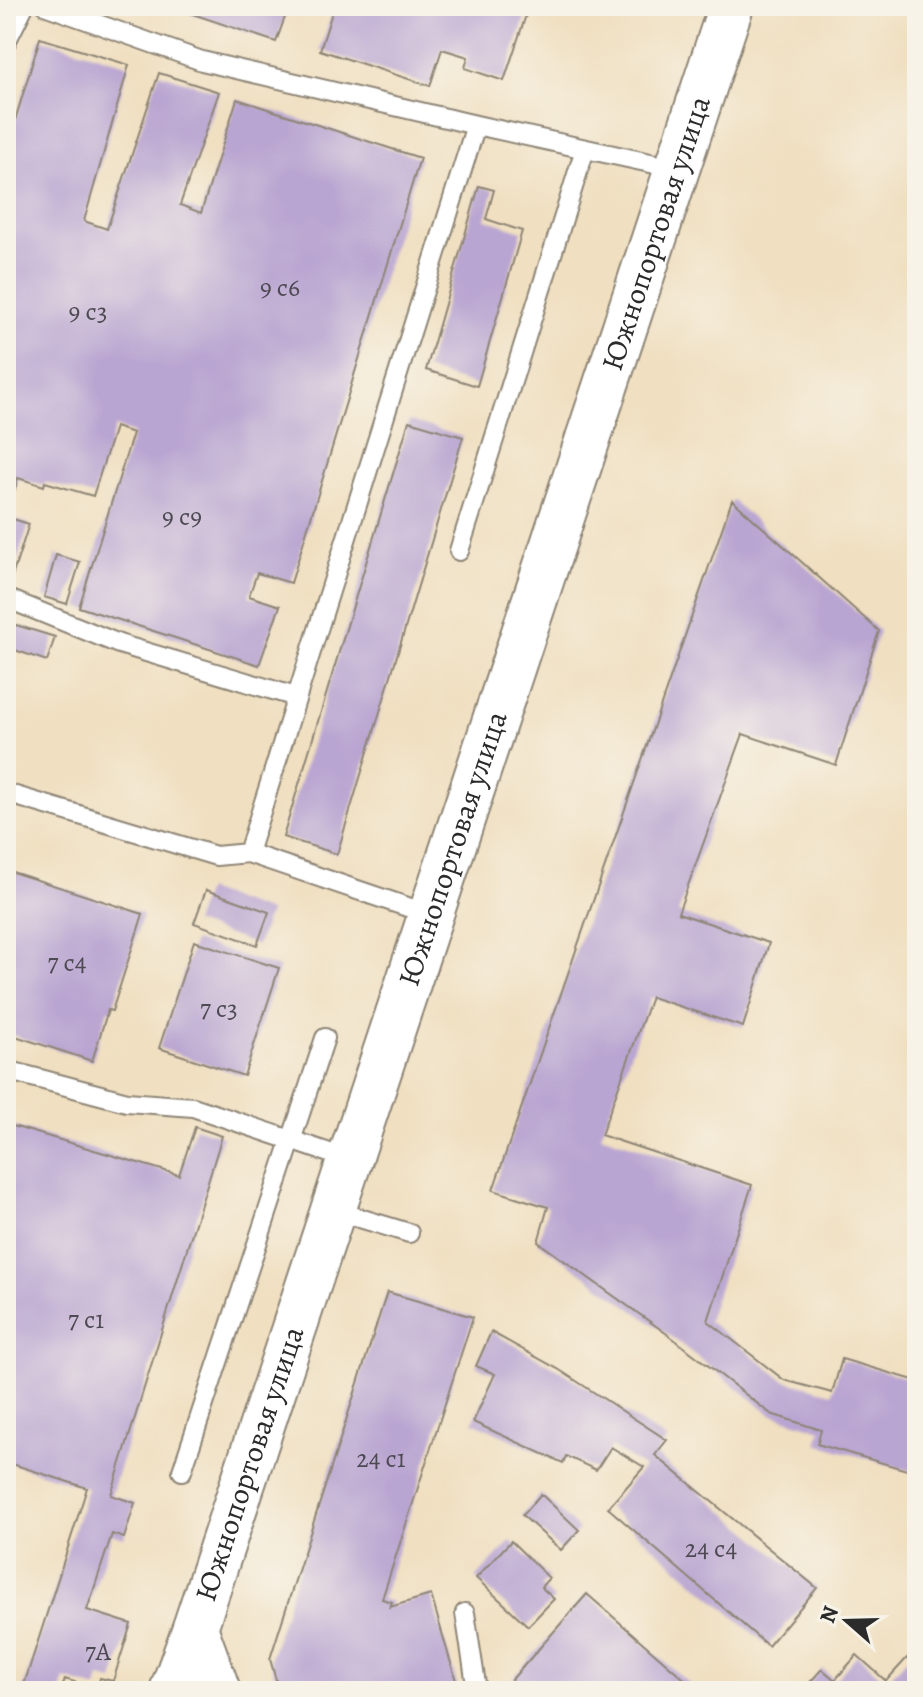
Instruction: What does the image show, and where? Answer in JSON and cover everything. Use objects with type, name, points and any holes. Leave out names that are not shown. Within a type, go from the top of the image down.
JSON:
[{"type":"street","name":"Южнопортовая улица","points":[[172,1691],[731,6]]},
{"type":"street","points":[[195,1628],[218,1691]]},
{"type":"lane","points":[[6,42],[24,6]]},
{"type":"lane","points":[[47,6],[202,61],[678,169]]},
{"type":"lane","points":[[248,853],[476,125]]},
{"type":"lane","points":[[459,551],[585,149]]},
{"type":"lane","points":[[6,598],[119,644],[296,697]]},
{"type":"lane","points":[[6,793],[216,856],[248,853],[431,915]]},
{"type":"lane","points":[[182,1471],[325,1038]]},
{"type":"lane","points":[[6,1070],[127,1102],[193,1107],[350,1160]]},
{"type":"lane","points":[[333,1210],[409,1233]]},
{"type":"lane","points":[[465,1613],[477,1691]]},
{"type":"building","points":[[169,6],[289,6],[276,42]]},
{"type":"building","points":[[334,6],[498,6],[526,15],[504,81],[465,68],[468,57],[442,49],[430,86],[320,50]]},
{"type":"building","points":[[40,38],[129,65],[84,221],[107,229],[159,73],[219,92],[180,205],[201,213],[237,99],[420,158],[291,583],[257,573],[249,596],[280,606],[259,665],[79,607],[133,433],[115,427],[93,496],[45,482],[44,486],[18,478],[7,517],[29,524],[9,586],[6,586],[6,150]]},
{"type":"building","points":[[479,186],[494,190],[486,219],[522,231],[477,386],[426,370]]},
{"type":"building","points":[[409,421],[463,437],[337,854],[283,837]]},
{"type":"building","points":[[732,500],[879,631],[836,765],[743,734],[678,913],[769,943],[743,1027],[651,997],[601,1135],[752,1185],[708,1321],[784,1380],[832,1393],[842,1359],[917,1381],[917,1473],[817,1444],[821,1430],[771,1414],[670,1336],[538,1242],[548,1207],[493,1190]]},
{"type":"building","points":[[56,555],[80,562],[67,604],[44,597]]},
{"type":"building","points":[[6,622],[55,637],[47,661],[6,647]]},
{"type":"building","points":[[6,870],[143,914],[112,1011],[108,1010],[92,1061],[6,1033]]},
{"type":"building","points":[[206,890],[269,912],[257,945],[194,923]]},
{"type":"building","points":[[194,941],[279,968],[244,1076],[159,1048]]},
{"type":"building","points":[[6,1124],[179,1175],[195,1127],[222,1136],[111,1495],[135,1503],[124,1538],[112,1534],[87,1610],[131,1624],[113,1681],[100,1678],[97,1689],[65,1679],[61,1691],[22,1691],[87,1488],[6,1462]]},
{"type":"building","points":[[387,1292],[473,1317],[382,1599],[392,1602],[390,1607],[431,1595],[459,1691],[279,1691],[270,1659]]},
{"type":"building","points":[[491,1332],[558,1369],[667,1440],[655,1455],[817,1588],[768,1646],[608,1508],[644,1467],[611,1447],[596,1470],[566,1456],[563,1463],[473,1422],[495,1374],[476,1366]]},
{"type":"building","points":[[541,1494],[579,1530],[561,1550],[522,1515]]},
{"type":"building","points":[[511,1541],[549,1578],[541,1587],[554,1599],[528,1626],[476,1578]]},
{"type":"building","points":[[587,1594],[698,1691],[512,1691],[506,1686]]},
{"type":"building","points":[[857,1655],[886,1681],[907,1658],[917,1667],[917,1691],[802,1691],[822,1669],[835,1680]]}]
